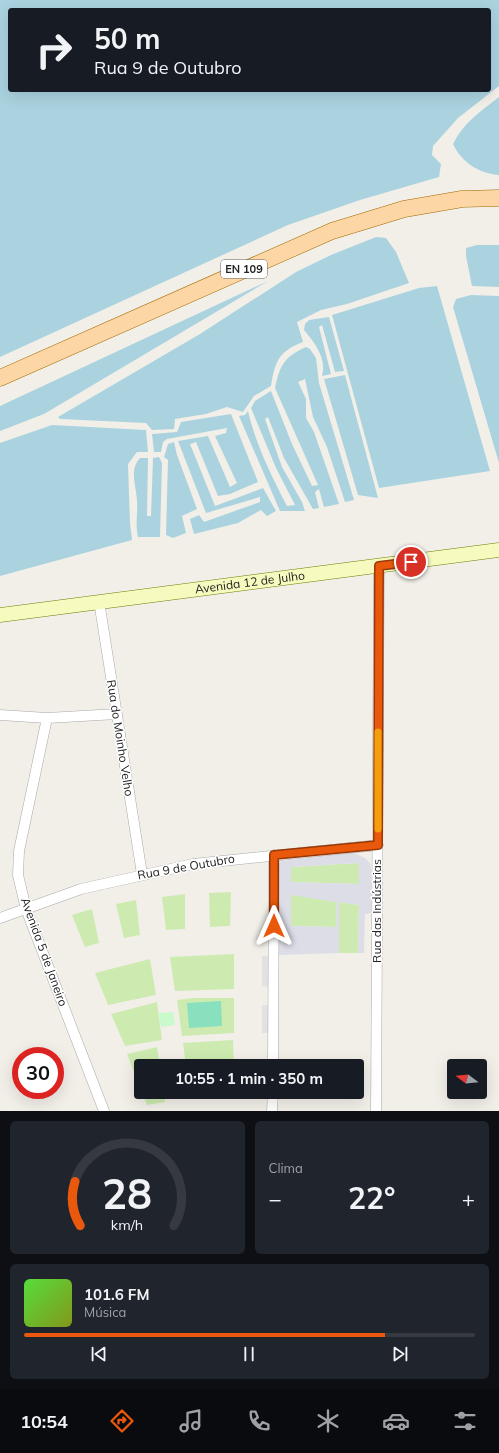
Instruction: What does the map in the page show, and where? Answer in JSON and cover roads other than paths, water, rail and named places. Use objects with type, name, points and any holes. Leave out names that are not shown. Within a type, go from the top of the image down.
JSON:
[{"type":"main road","name":"EN 109","points":[[0,378],[332,231],[404,209],[462,199],[499,198]]},
{"type":"main road","name":"Avenida 12 de Julho","points":[[0,615],[499,550]]},
{"type":"street","name":"Rua das Indústrias","points":[[376,1111],[379,566]]},
{"type":"street","name":"Rua do Moinho Velho","points":[[99,601],[142,874]]},
{"type":"street","points":[[0,715],[47,718],[117,714]]},
{"type":"street","name":"Avenida 5 de Janeiro","points":[[47,718],[19,852],[18,875],[26,909],[104,1111]]},
{"type":"street","name":"Rua 9 de Outubro","points":[[0,918],[81,889],[142,874],[192,864],[378,845]]},
{"type":"street","points":[[273,1059],[274,855]]},
{"type":"street","points":[[272,1111],[273,1099]]},
{"type":"water","points":[[0,0],[499,0],[499,86],[458,118],[433,146],[432,155],[441,164],[439,177],[360,200],[288,225],[0,357]]},
{"type":"water","points":[[499,97],[499,175],[485,172],[472,166],[461,156],[453,144],[467,124],[479,112]]},
{"type":"water","points":[[376,237],[386,238],[396,252],[409,283],[347,304],[321,310],[297,322],[303,342],[295,345],[283,353],[274,370],[271,386],[254,396],[243,412],[227,407],[206,414],[175,419],[174,429],[152,430],[146,423],[60,419],[58,417],[200,334],[296,272],[331,255]]},
{"type":"water","points":[[477,245],[499,245],[499,287],[472,286],[466,256],[466,248]]},
{"type":"water","points":[[268,281],[44,414],[0,431],[0,406]]},
{"type":"water","points":[[437,286],[490,471],[379,488],[332,315],[419,288]]},
{"type":"water","points":[[471,295],[499,296],[499,463],[453,307],[456,299]]},
{"type":"water","points":[[329,317],[344,371],[335,372],[322,325],[319,327],[331,374],[322,376],[323,363],[321,357],[316,346],[304,330],[305,324],[309,320]]},
{"type":"water","points":[[306,347],[310,349],[316,358],[319,383],[354,500],[345,502],[327,447],[313,417],[305,379],[298,382],[306,399],[306,418],[314,432],[339,504],[324,507],[319,489],[315,492],[319,508],[313,509],[284,458],[268,417],[265,419],[282,467],[302,502],[305,511],[280,511],[239,416],[245,415],[248,411],[264,460],[275,483],[287,506],[295,505],[276,468],[251,408],[255,401],[271,391],[292,444],[312,486],[318,485],[275,388],[279,373],[284,363],[293,354]]},
{"type":"water","points":[[345,375],[378,498],[358,495],[324,379]]},
{"type":"water","points":[[231,414],[258,482],[230,494],[218,496],[196,442],[190,444],[215,506],[263,488],[276,511],[267,516],[261,510],[238,523],[194,534],[190,519],[199,515],[204,522],[260,502],[260,497],[206,513],[178,441],[208,436],[230,487],[237,483],[215,436],[226,433],[227,428],[167,439],[163,442],[161,452],[154,452],[152,434],[177,432],[181,422]]},
{"type":"water","points":[[52,425],[146,430],[148,452],[137,452],[128,464],[132,540],[0,576],[0,443]]},
{"type":"water","points":[[174,442],[177,455],[197,509],[182,516],[186,533],[173,538],[166,535],[168,460],[164,457],[168,444]]},
{"type":"water","points":[[159,457],[162,463],[160,537],[138,537],[137,500],[134,478],[135,468],[140,458],[148,458],[147,516],[151,516],[153,458]]}]
